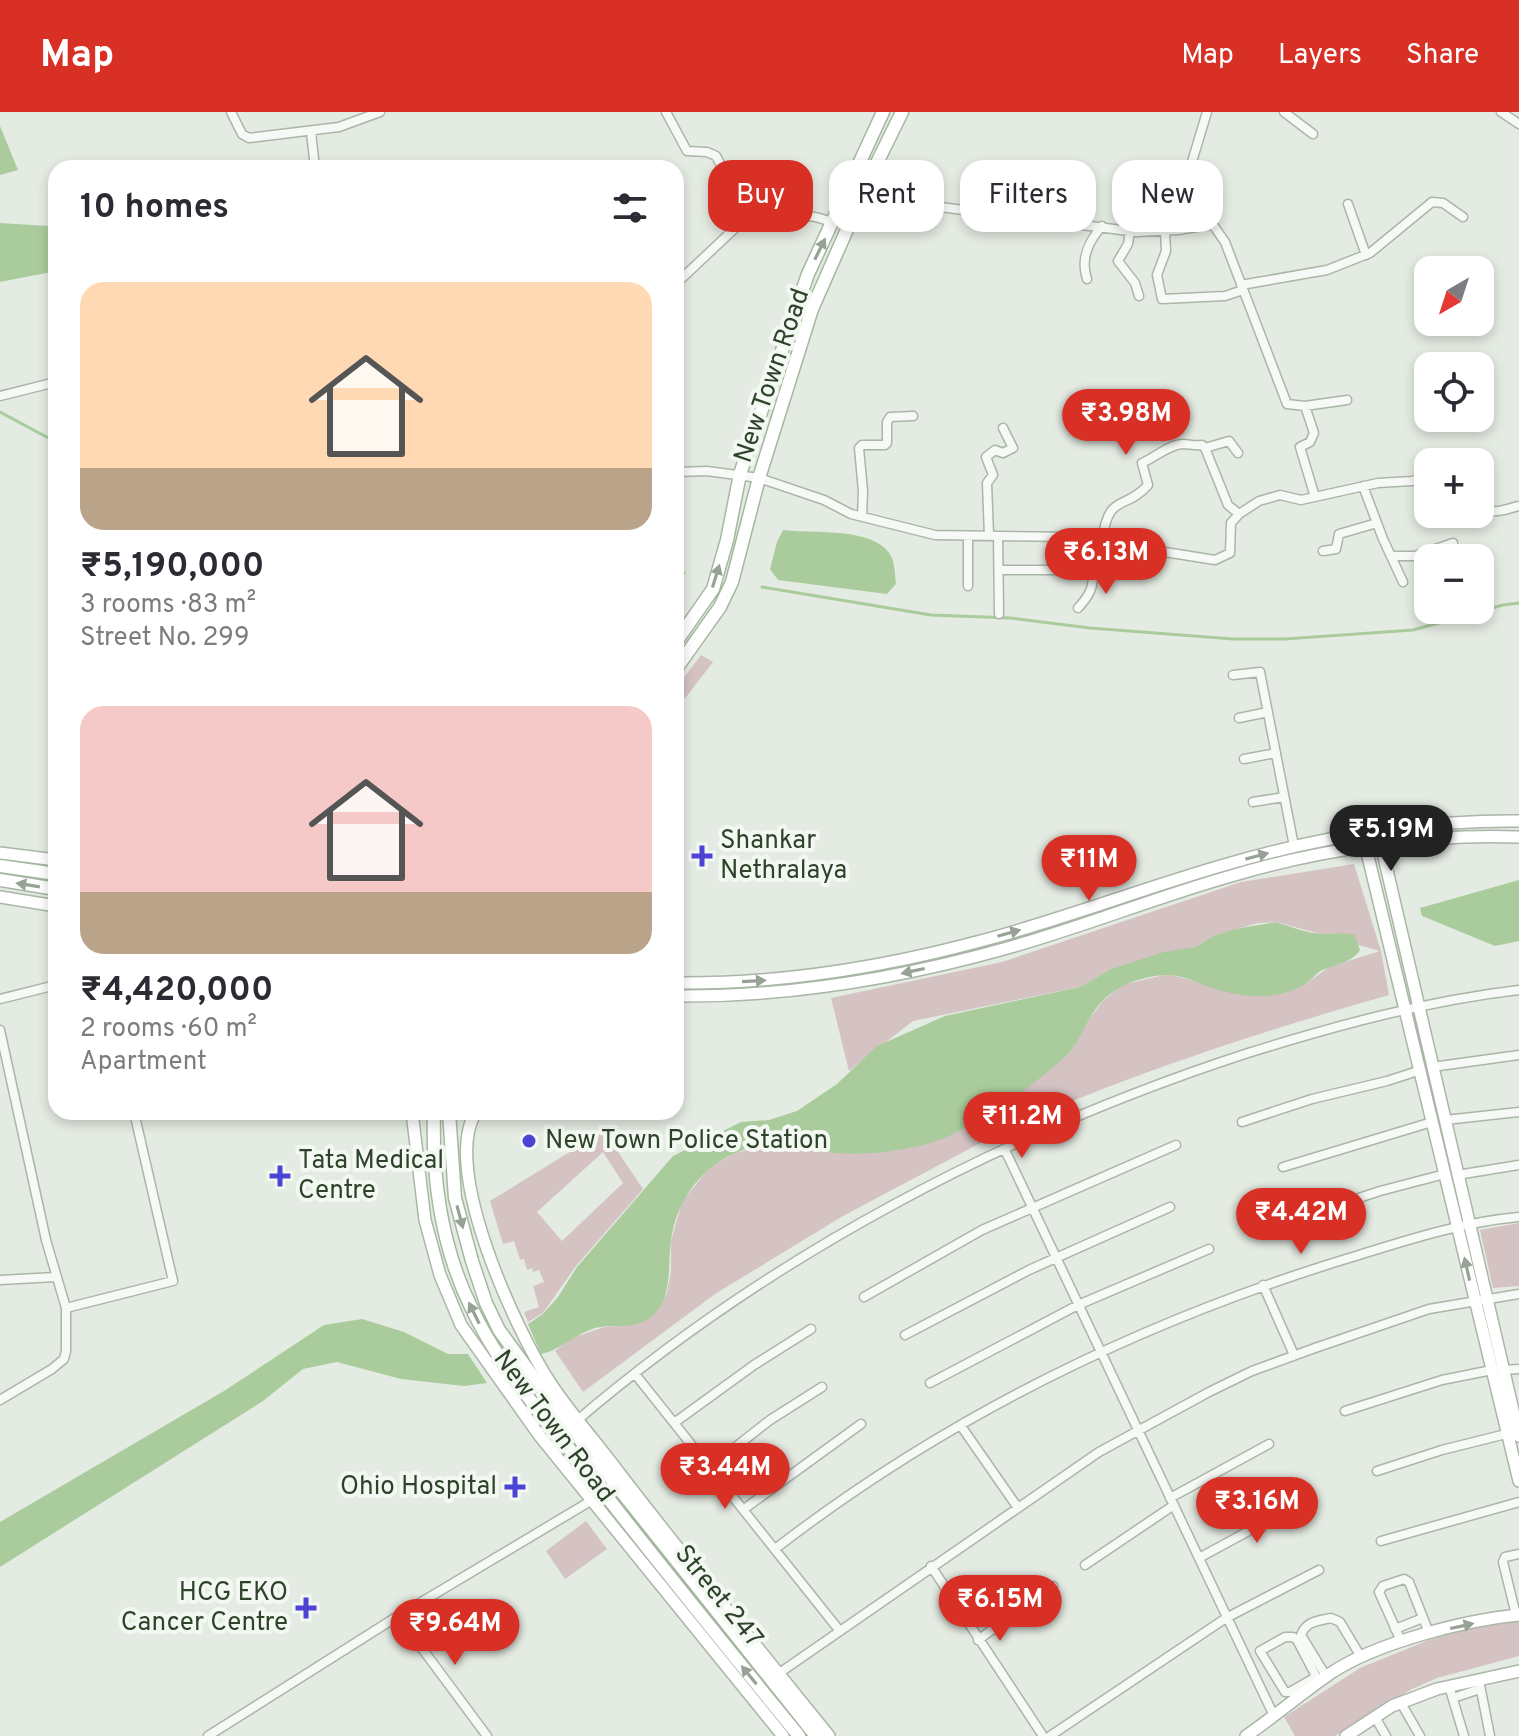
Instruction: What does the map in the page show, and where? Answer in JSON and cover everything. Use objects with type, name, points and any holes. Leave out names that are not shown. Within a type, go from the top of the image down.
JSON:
[{"type":"main road","name":"New Town Road","points":[[861,160],[883,112]]},
{"type":"main road","name":"New Town Road","points":[[684,658],[720,607],[732,582],[754,495],[812,309],[902,112]]},
{"type":"main road","name":"New Town Road","points":[[684,631],[713,589],[727,540],[740,474],[808,274],[829,231]]},
{"type":"main road","points":[[0,866],[48,873]]},
{"type":"main road","points":[[0,880],[48,888]]},
{"type":"main road","name":"New Town Road","points":[[434,1120],[433,1150],[442,1227],[469,1304],[502,1361],[799,1736]]},
{"type":"main road","points":[[449,1120],[455,1198],[486,1303],[507,1342],[775,1676],[816,1736]]},
{"type":"street","points":[[231,112],[242,134],[249,138],[339,127],[380,112]]},
{"type":"street","points":[[666,112],[687,151],[707,152],[718,160]]},
{"type":"street","points":[[1193,160],[1207,112]]},
{"type":"street","points":[[1284,112],[1313,134]]},
{"type":"street","points":[[1501,112],[1519,124]]},
{"type":"street","points":[[311,132],[314,160]]},
{"type":"street","points":[[1165,232],[1166,251],[1157,275],[1162,299],[1225,296],[1242,288],[1327,270],[1383,245],[1432,202],[1443,203],[1463,217]]},
{"type":"street","points":[[1348,204],[1366,255]]},
{"type":"street","points":[[944,207],[1112,228]]},
{"type":"street","points":[[1087,279],[1084,266],[1087,245],[1102,226]]},
{"type":"street","points":[[684,276],[731,232]]},
{"type":"street","points":[[1130,232],[1128,244],[1118,261],[1135,283],[1139,296]]},
{"type":"street","points":[[1218,232],[1225,242],[1285,401],[1290,405],[1305,406],[1347,400]]},
{"type":"street","points":[[0,396],[48,384]]},
{"type":"street","points":[[1305,406],[1314,433],[1310,442],[1300,447],[1315,497]]},
{"type":"street","points":[[862,516],[860,446],[885,445],[888,419],[913,416]]},
{"type":"street","points":[[999,614],[999,570],[987,483],[993,475],[986,457],[995,450],[1003,453],[1013,448],[1003,428]]},
{"type":"street","points":[[1205,448],[1229,441],[1238,453]]},
{"type":"street","points":[[1078,608],[1089,596],[1094,584],[1093,569],[1105,521],[1111,511],[1148,485],[1142,463],[1165,449],[1182,444],[1202,445],[1228,505],[1239,514]]},
{"type":"street","points":[[684,472],[740,474],[759,478],[862,516],[935,535],[1073,537],[1215,560],[1230,553],[1231,523],[1250,506],[1271,497],[1280,495],[1301,500],[1363,486],[1414,480]]},
{"type":"street","points":[[1363,486],[1403,582]]},
{"type":"street","points":[[1494,511],[1519,506]]},
{"type":"street","points":[[1323,551],[1337,548],[1339,534],[1377,523]]},
{"type":"street","points":[[968,537],[968,586]]},
{"type":"street","points":[[1072,570],[1073,537]]},
{"type":"street","points":[[1393,556],[1415,556],[1453,543]]},
{"type":"street","points":[[999,570],[1093,569]]},
{"type":"street","points":[[1233,675],[1259,670],[1294,846]]},
{"type":"street","points":[[1239,718],[1268,712]]},
{"type":"street","points":[[1244,759],[1276,753]]},
{"type":"street","points":[[1253,802],[1284,797]]},
{"type":"street","points":[[684,983],[755,982],[807,977],[924,955],[988,939],[1196,873],[1294,846],[1432,825],[1519,821]]},
{"type":"street","points":[[1378,832],[1418,1006],[1426,1068],[1438,1121],[1464,1227],[1488,1298],[1506,1434],[1519,1481]]},
{"type":"street","points":[[1364,833],[1405,1008],[1426,1068]]},
{"type":"street","points":[[684,996],[809,990],[881,978],[1011,947],[1235,874],[1381,846],[1491,836],[1519,837]]},
{"type":"street","points":[[0,853],[48,859]]},
{"type":"street","points":[[0,897],[48,905]]},
{"type":"street","points":[[807,977],[809,990]]},
{"type":"street","points":[[0,999],[48,987]]},
{"type":"street","points":[[473,1120],[467,1135],[472,1197],[503,1292],[535,1357],[574,1423],[635,1374],[803,1257],[902,1201],[1053,1127],[1191,1071],[1333,1027],[1405,1008],[1519,990]]},
{"type":"street","points":[[0,1030],[55,1277],[66,1308],[64,1359],[0,1400]]},
{"type":"street","points":[[1242,1122],[1426,1068],[1519,1055]]},
{"type":"street","points":[[1283,1167],[1438,1121],[1519,1112]]},
{"type":"street","points":[[66,1308],[173,1281],[136,1120]]},
{"type":"street","points":[[413,1120],[425,1220],[450,1303],[465,1332],[592,1502],[783,1736]]},
{"type":"street","points":[[449,1140],[467,1153]]},
{"type":"street","points":[[864,1297],[970,1236],[1176,1145]]},
{"type":"street","points":[[1005,1150],[1274,1716]]},
{"type":"street","points":[[1286,1222],[1380,1191],[1451,1174],[1519,1165]]},
{"type":"street","points":[[905,1335],[989,1289],[1170,1207]]},
{"type":"street","points":[[775,1549],[851,1495],[961,1426],[1099,1351],[1263,1285],[1396,1243],[1519,1217]]},
{"type":"street","points":[[1464,1227],[1475,1301],[1519,1436]]},
{"type":"street","points":[[930,1383],[1078,1305],[1209,1249]]},
{"type":"street","points":[[0,1280],[55,1277]]},
{"type":"street","points":[[480,1284],[503,1292]]},
{"type":"street","points":[[1263,1285],[1294,1355]]},
{"type":"street","points":[[775,1676],[1099,1452],[1224,1385],[1294,1355],[1429,1309],[1519,1294]]},
{"type":"street","points":[[674,1423],[754,1365],[811,1329]]},
{"type":"street","points":[[1345,1411],[1442,1380],[1519,1369]]},
{"type":"street","points":[[635,1374],[839,1630]]},
{"type":"street","points":[[710,1467],[770,1420],[822,1387]]},
{"type":"street","points":[[744,1509],[861,1424]]},
{"type":"street","points":[[961,1426],[1018,1508]]},
{"type":"street","points":[[1377,1471],[1506,1434]]},
{"type":"street","points":[[1085,1565],[1172,1501],[1269,1444]]},
{"type":"street","points":[[208,1736],[398,1616],[604,1493]]},
{"type":"street","points":[[1381,1541],[1519,1502]]},
{"type":"street","points":[[1199,1558],[1300,1503]]},
{"type":"street","points":[[1320,1678],[1293,1637],[1285,1637],[1260,1651],[1278,1683],[1285,1692],[1290,1692],[1401,1641],[1517,1612],[1503,1562],[1505,1557],[1519,1554]]},
{"type":"street","points":[[931,1566],[1043,1736]]},
{"type":"street","points":[[1050,1736],[1226,1618],[1319,1570]]},
{"type":"street","points":[[1401,1641],[1379,1592],[1383,1586],[1407,1580],[1429,1633]]},
{"type":"street","points":[[978,1640],[1053,1586]]},
{"type":"street","points":[[398,1616],[487,1736]]},
{"type":"street","points":[[1320,1678],[1301,1635],[1303,1628],[1311,1623],[1331,1618],[1340,1622],[1361,1657]]},
{"type":"street","points":[[1395,1629],[1423,1618]]},
{"type":"street","points":[[1250,1666],[1265,1659]]},
{"type":"street","points":[[1348,1736],[1401,1703],[1451,1692],[1519,1671]]},
{"type":"street","name":"Street 247","points":[[775,1676],[829,1736]]},
{"type":"street","points":[[1246,1736],[1320,1678]]},
{"type":"street","points":[[1261,1690],[1278,1683]]},
{"type":"street","points":[[1480,1684],[1490,1736]]},
{"type":"street","points":[[1451,1692],[1464,1736]]},
{"type":"street","points":[[1401,1703],[1420,1736]]},
{"type":"street","points":[[1372,1719],[1383,1736]]},
{"type":"shaded area","points":[[0,126],[18,170],[0,175]]},
{"type":"shaded area","points":[[0,223],[48,226],[48,273],[0,282]]},
{"type":"shaded area","points":[[783,530],[844,534],[873,541],[885,548],[892,558],[896,584],[887,594],[778,580],[770,569]]},
{"type":"shaded area","points":[[701,655],[713,662],[684,700],[684,677]]},
{"type":"shaded area","points":[[1354,864],[1381,951],[1389,995],[1197,1055],[1103,1089],[1010,1128],[1001,1108],[1067,1055],[1103,1001],[1122,985],[1168,974],[1200,983],[1304,985],[1329,967],[1380,951],[1277,922],[1258,923],[1213,936],[1196,947],[1111,969],[1080,987],[913,1021],[849,1071],[831,998],[1002,962],[1241,882]]},
{"type":"shaded area","points":[[1519,880],[1519,941],[1495,946],[1422,916],[1420,908]]},
{"type":"shaded area","points":[[1276,922],[1316,933],[1355,935],[1360,950],[1347,961],[1319,972],[1293,990],[1268,996],[1230,993],[1170,975],[1132,982],[1112,993],[1096,1008],[1068,1054],[1038,1079],[970,1125],[926,1144],[857,1154],[825,1152],[772,1142],[731,1155],[708,1170],[683,1202],[671,1240],[668,1286],[653,1315],[638,1324],[595,1328],[541,1354],[528,1324],[543,1314],[558,1297],[577,1267],[673,1156],[741,1122],[769,1120],[797,1111],[837,1084],[877,1046],[945,1016],[1080,987],[1111,969],[1164,952],[1196,947],[1213,936],[1235,929]]},
{"type":"shaded area","points":[[978,1121],[988,1139],[843,1216],[715,1294],[583,1392],[555,1351],[572,1338],[604,1327],[621,1326],[661,1303],[667,1293],[671,1241],[682,1202],[709,1168],[733,1154],[776,1141],[797,1146],[892,1151]]},
{"type":"shaded area","points":[[604,1131],[643,1189],[576,1266],[543,1313],[528,1322],[524,1312],[539,1307],[533,1286],[544,1282],[539,1270],[527,1270],[514,1241],[503,1244],[490,1201]],"holes":[[[603,1152],[623,1183],[562,1241],[537,1212]]]},
{"type":"shaded area","points":[[1519,1223],[1519,1286],[1493,1288],[1480,1230]]},
{"type":"shaded area","points":[[362,1319],[404,1332],[448,1354],[468,1354],[487,1383],[464,1386],[401,1379],[337,1362],[303,1369],[263,1401],[0,1567],[0,1522],[224,1391],[324,1325]]},
{"type":"shaded area","points":[[586,1521],[607,1549],[565,1579],[546,1551]]},
{"type":"shaded area","points":[[1519,1614],[1519,1656],[1437,1678],[1412,1689],[1335,1736],[1295,1736],[1284,1717],[1360,1668],[1429,1640]]},
{"type":"waterway","points":[[0,412],[48,438]]},
{"type":"waterway","points":[[762,587],[931,615],[1010,618],[1090,628],[1233,639],[1285,639],[1413,630],[1519,603]]},
{"type":"place","name":"Shankar Nethralaya","points":[[702,856]]},
{"type":"place","name":"New Town Police Station","points":[[529,1141]]},
{"type":"place","name":"Tata Medical Centre","points":[[280,1176]]},
{"type":"place","name":"Ohio Hospital","points":[[515,1487]]},
{"type":"place","name":"HCG EKO Cancer Centre","points":[[306,1608]]}]
